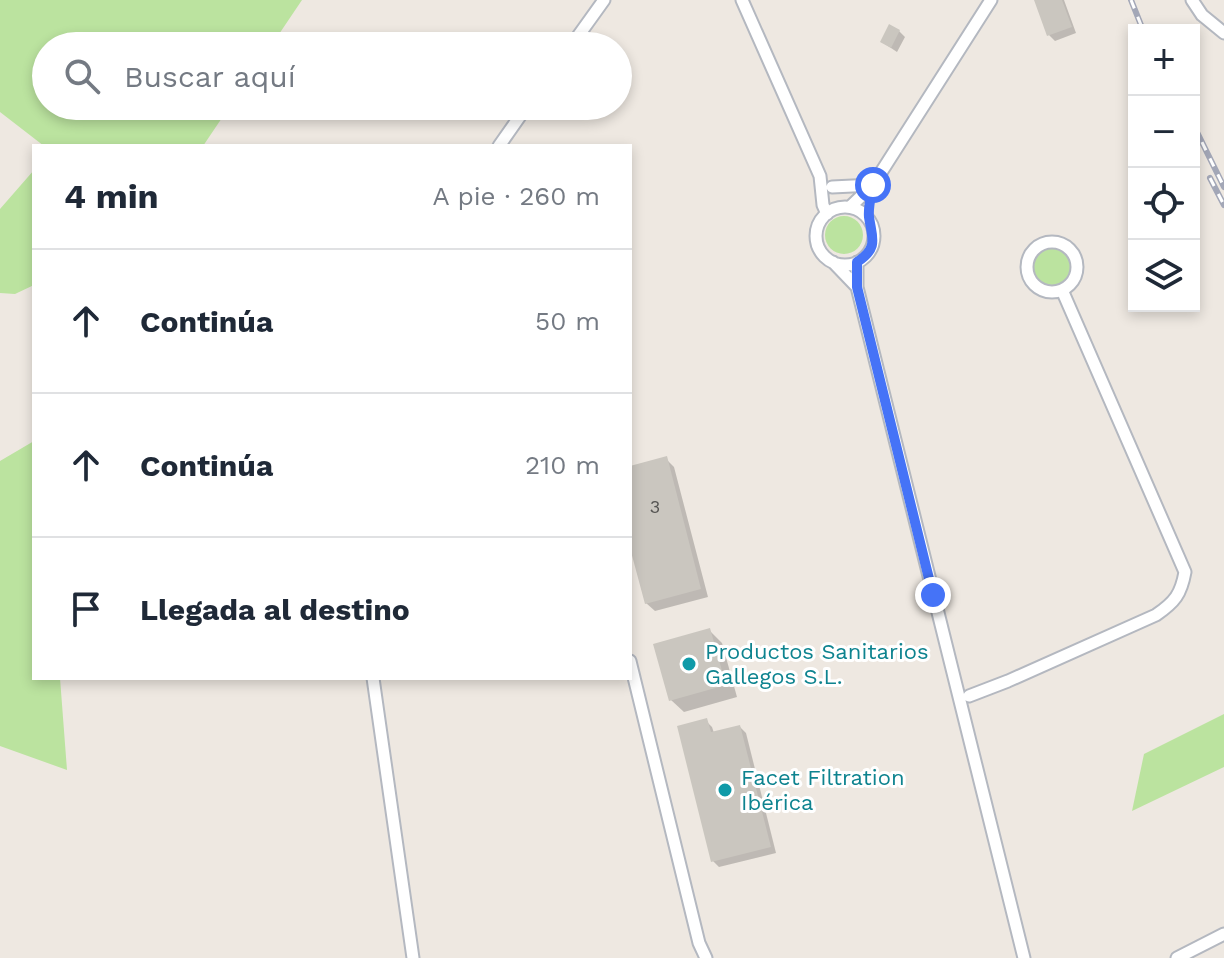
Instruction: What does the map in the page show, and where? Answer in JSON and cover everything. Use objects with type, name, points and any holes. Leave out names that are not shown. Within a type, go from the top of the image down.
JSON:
[{"type":"street","points":[[581,32],[604,0]]},
{"type":"street","points":[[742,0],[820,176],[827,214]]},
{"type":"street","points":[[857,287],[821,251],[816,235],[818,227],[827,214],[846,207],[873,185],[991,0]]},
{"type":"street","points":[[1192,0],[1202,15],[1224,33]]},
{"type":"street","points":[[503,144],[518,120]]},
{"type":"street","points":[[820,176],[846,207],[857,210],[870,220]]},
{"type":"street","points":[[832,187],[873,185]]},
{"type":"street","points":[[833,262],[857,262],[864,258],[873,244],[870,220],[873,185]]},
{"type":"street","points":[[1052,241],[1061,243],[1075,256],[1074,279],[1062,290],[1042,290],[1030,280],[1027,262],[1039,245],[1052,241]]},
{"type":"street","points":[[857,262],[857,287],[1024,958]]},
{"type":"street","points":[[969,696],[1156,615],[1175,602],[1182,590],[1185,572],[1062,290]]},
{"type":"street","points":[[632,669],[699,943],[706,958]]},
{"type":"street","points":[[373,680],[413,958]]},
{"type":"street","points":[[1177,958],[1224,934]]},
{"type":"green space","points":[[0,0],[302,0],[280,32],[32,32],[32,120],[221,120],[204,144],[41,144],[0,112]]},
{"type":"green space","points":[[32,172],[32,286],[15,294],[0,293],[0,209]]},
{"type":"green space","points":[[844,216],[857,222],[863,235],[857,248],[844,254],[831,248],[825,235],[831,222]]},
{"type":"green space","points":[[1052,248],[1065,254],[1071,267],[1065,280],[1052,286],[1039,280],[1033,267],[1039,254]]},
{"type":"green space","points":[[32,442],[32,680],[60,680],[67,770],[0,746],[0,461]]},
{"type":"green space","points":[[1224,714],[1224,767],[1132,811],[1144,754]]},
{"type":"building","points":[[1034,0],[1062,0],[1072,27],[1047,36]]},
{"type":"building","points":[[889,24],[900,30],[891,48],[880,42]]},
{"type":"building","points":[[667,456],[701,589],[645,604],[632,555],[632,465]]},
{"type":"building","name":"Productos Sanitarios Gallegos S.L.","points":[[710,628],[726,685],[669,701],[653,644]]},
{"type":"building","name":"Facet Filtration Ibérica","points":[[707,718],[711,732],[740,725],[771,847],[711,862],[677,726]]},
{"type":"railway","points":[[1131,0],[1141,24]]},
{"type":"railway","points":[[1200,138],[1224,187]]},
{"type":"railway","points":[[1210,178],[1224,205]]},
{"type":"place","name":"Productos Sanitarios Gallegos S.L.","points":[[689,664]]},
{"type":"place","name":"Facet Filtration Ibérica","points":[[725,790]]},
{"type":"route","points":[[873,185],[869,208],[873,244],[864,258],[857,262],[857,287],[933,595]]}]
